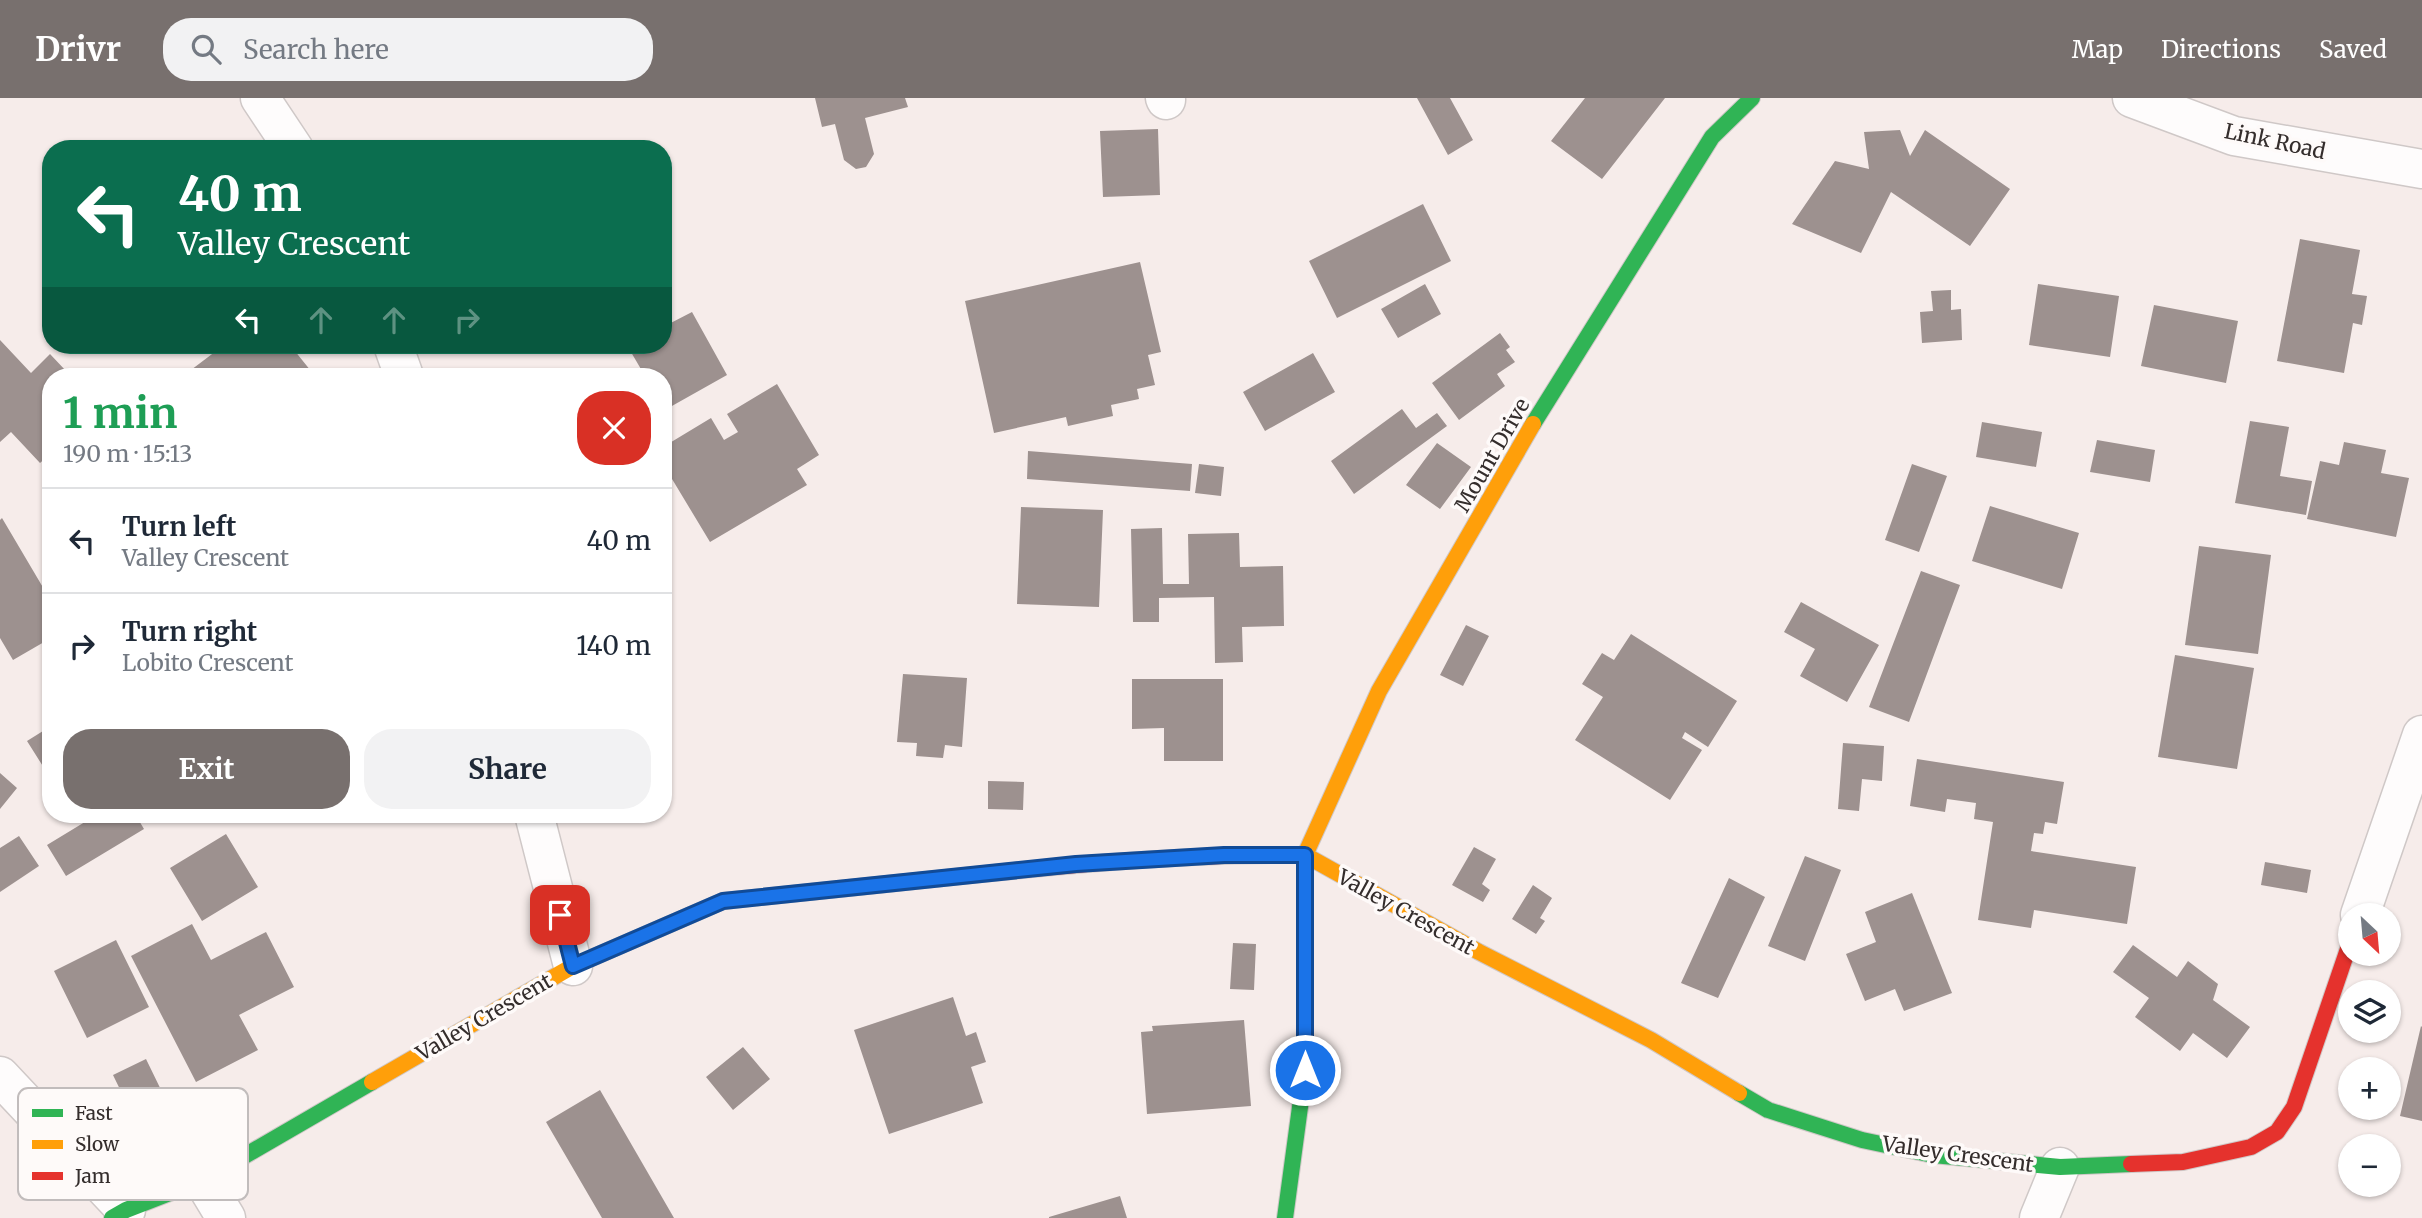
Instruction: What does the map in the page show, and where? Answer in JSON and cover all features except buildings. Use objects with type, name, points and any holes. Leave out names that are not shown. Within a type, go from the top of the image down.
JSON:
[{"type":"street","points":[[260,98],[288,140]]},
{"type":"street","name":"Mount Drive","points":[[1305,855],[1380,691],[1545,404],[1712,137],[1752,98]]},
{"type":"street","name":"Link Road","points":[[2132,98],[2234,136],[2422,169]]},
{"type":"street","points":[[2364,903],[2422,735]]},
{"type":"street","points":[[536,823],[573,966]]},
{"type":"street","name":"Valley Crescent","points":[[248,1154],[573,966],[723,901],[1076,864],[1224,855],[1305,855],[1479,952],[1651,1040],[1768,1111],[1862,1140],[1933,1155],[2060,1167],[2183,1162],[2251,1147],[2277,1132],[2294,1107],[2342,966]]},
{"type":"street","points":[[1285,1218],[1305,1070],[1305,855]]},
{"type":"street","points":[[0,1076],[18,1097]]},
{"type":"street","points":[[2039,1218],[2060,1167]]},
{"type":"street","points":[[107,1200],[119,1214]]},
{"type":"street","name":"Valley Crescent","points":[[119,1214],[154,1200]]},
{"type":"street","points":[[215,1200],[226,1218]]},
{"type":"traffic: fast","points":[[1533,424],[1712,137],[1752,98]]},
{"type":"traffic: fast","points":[[1285,1218],[1305,1070],[1305,911]]},
{"type":"traffic: fast","points":[[248,1154],[372,1082]]},
{"type":"traffic: fast","points":[[1739,1093],[1768,1110],[1862,1140],[1933,1155],[2060,1167],[2131,1164]]},
{"type":"traffic: fast","points":[[112,1218],[152,1200]]},
{"type":"traffic: slow","points":[[1305,911],[1305,855],[1379,691],[1533,424]]},
{"type":"traffic: slow","points":[[1277,855],[1305,855],[1479,952],[1651,1040],[1739,1093]]},
{"type":"traffic: slow","points":[[372,1082],[573,966],[723,901],[896,883]]},
{"type":"traffic: jam","points":[[896,883],[1134,860],[1277,855]]},
{"type":"traffic: jam","points":[[2131,1164],[2183,1162],[2251,1147],[2277,1132],[2294,1107],[2342,966]]},
{"type":"route","points":[[560,915],[573,966],[723,901],[1076,864],[1224,855],[1305,855],[1305,1070]]}]
